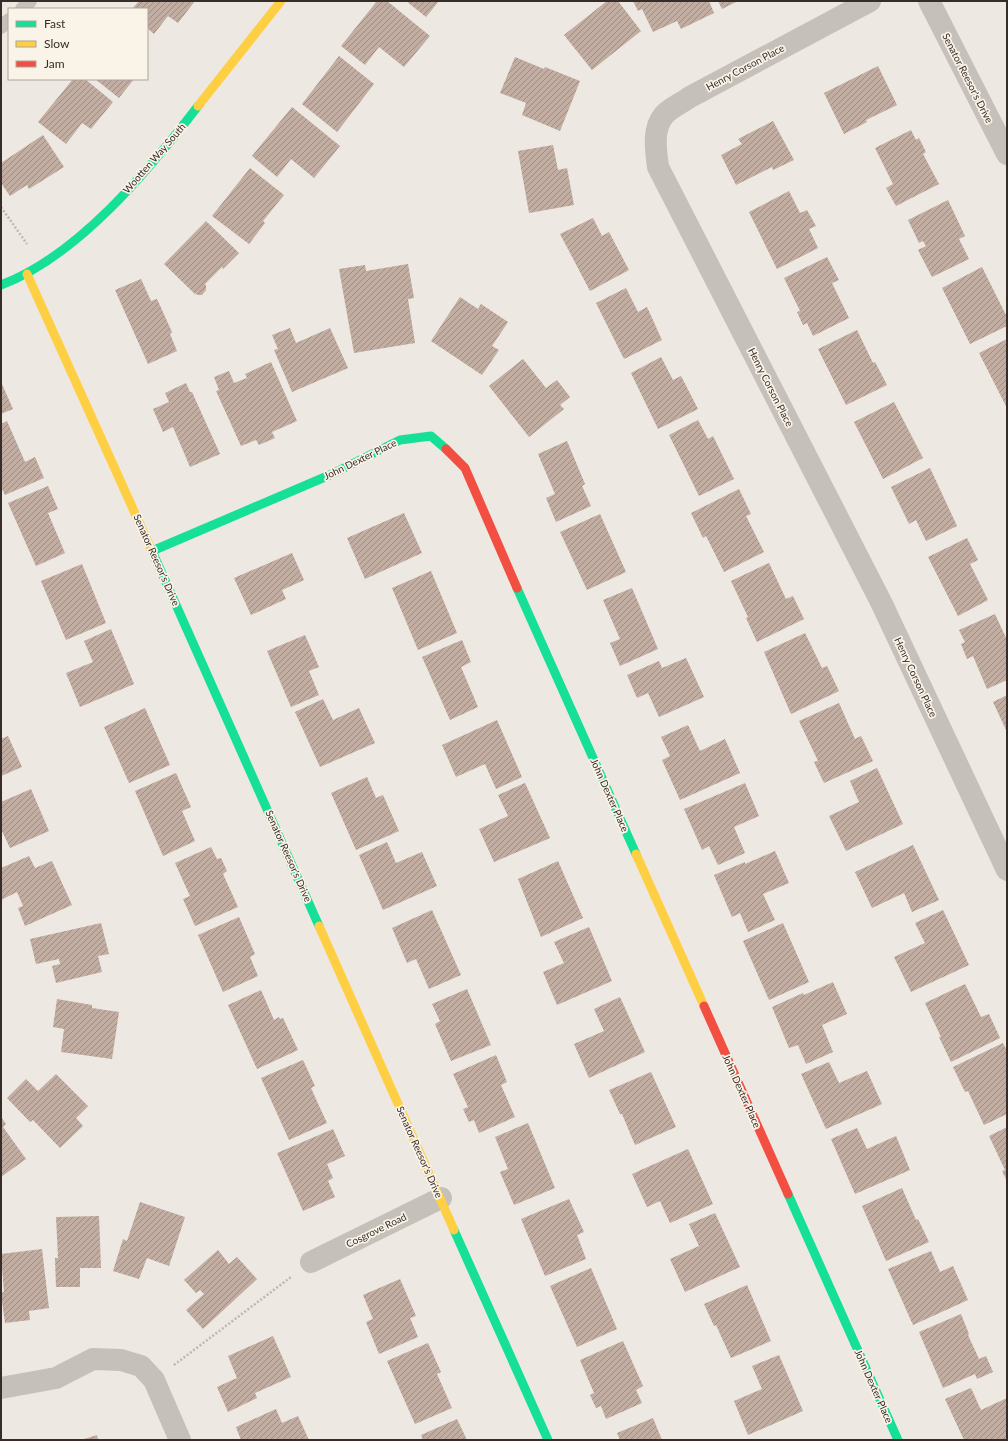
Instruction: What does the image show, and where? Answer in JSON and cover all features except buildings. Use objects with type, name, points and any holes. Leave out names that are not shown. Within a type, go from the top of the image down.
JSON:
[{"type":"street","name":"Wootten Way South","points":[[1,285],[27,274],[67,246],[106,211],[135,181],[193,113],[242,48],[281,1]]},
{"type":"street","name":"Henry Corson Place","points":[[870,1],[690,97],[664,115],[657,128],[655,148],[658,167],[881,602],[1007,870]]},
{"type":"street","name":"Senator Reesor's Drive","points":[[929,1],[1007,154]]},
{"type":"street","name":"Senator Reesor's Drive","points":[[27,274],[548,1440]]},
{"type":"street","name":"John Dexter Place","points":[[152,551],[332,474],[400,440],[430,436],[448,450],[465,468],[898,1440]]},
{"type":"street","name":"Cosgrove Road","points":[[311,1262],[441,1198]]},
{"type":"street","points":[[1,1388],[56,1378],[93,1359],[121,1360],[141,1366],[154,1380],[180,1440]]},
{"type":"path","points":[[1,207],[41,264]]},
{"type":"path","points":[[154,1380],[311,1262]]},
{"type":"traffic: fast","points":[[1,285],[30,272],[57,254],[110,209],[157,157],[198,106]]},
{"type":"traffic: fast","points":[[152,551],[332,474],[400,440],[431,436],[446,449]]},
{"type":"traffic: fast","points":[[152,551],[319,926]]},
{"type":"traffic: fast","points":[[517,588],[636,854]]},
{"type":"traffic: fast","points":[[788,1194],[898,1440]]},
{"type":"traffic: fast","points":[[454,1230],[548,1440]]},
{"type":"traffic: slow","points":[[198,106],[281,1]]},
{"type":"traffic: slow","points":[[27,274],[152,551]]},
{"type":"traffic: slow","points":[[636,854],[704,1006]]},
{"type":"traffic: slow","points":[[319,926],[454,1230]]},
{"type":"traffic: jam","points":[[446,449],[465,468],[517,588]]},
{"type":"traffic: jam","points":[[704,1006],[788,1194]]}]
